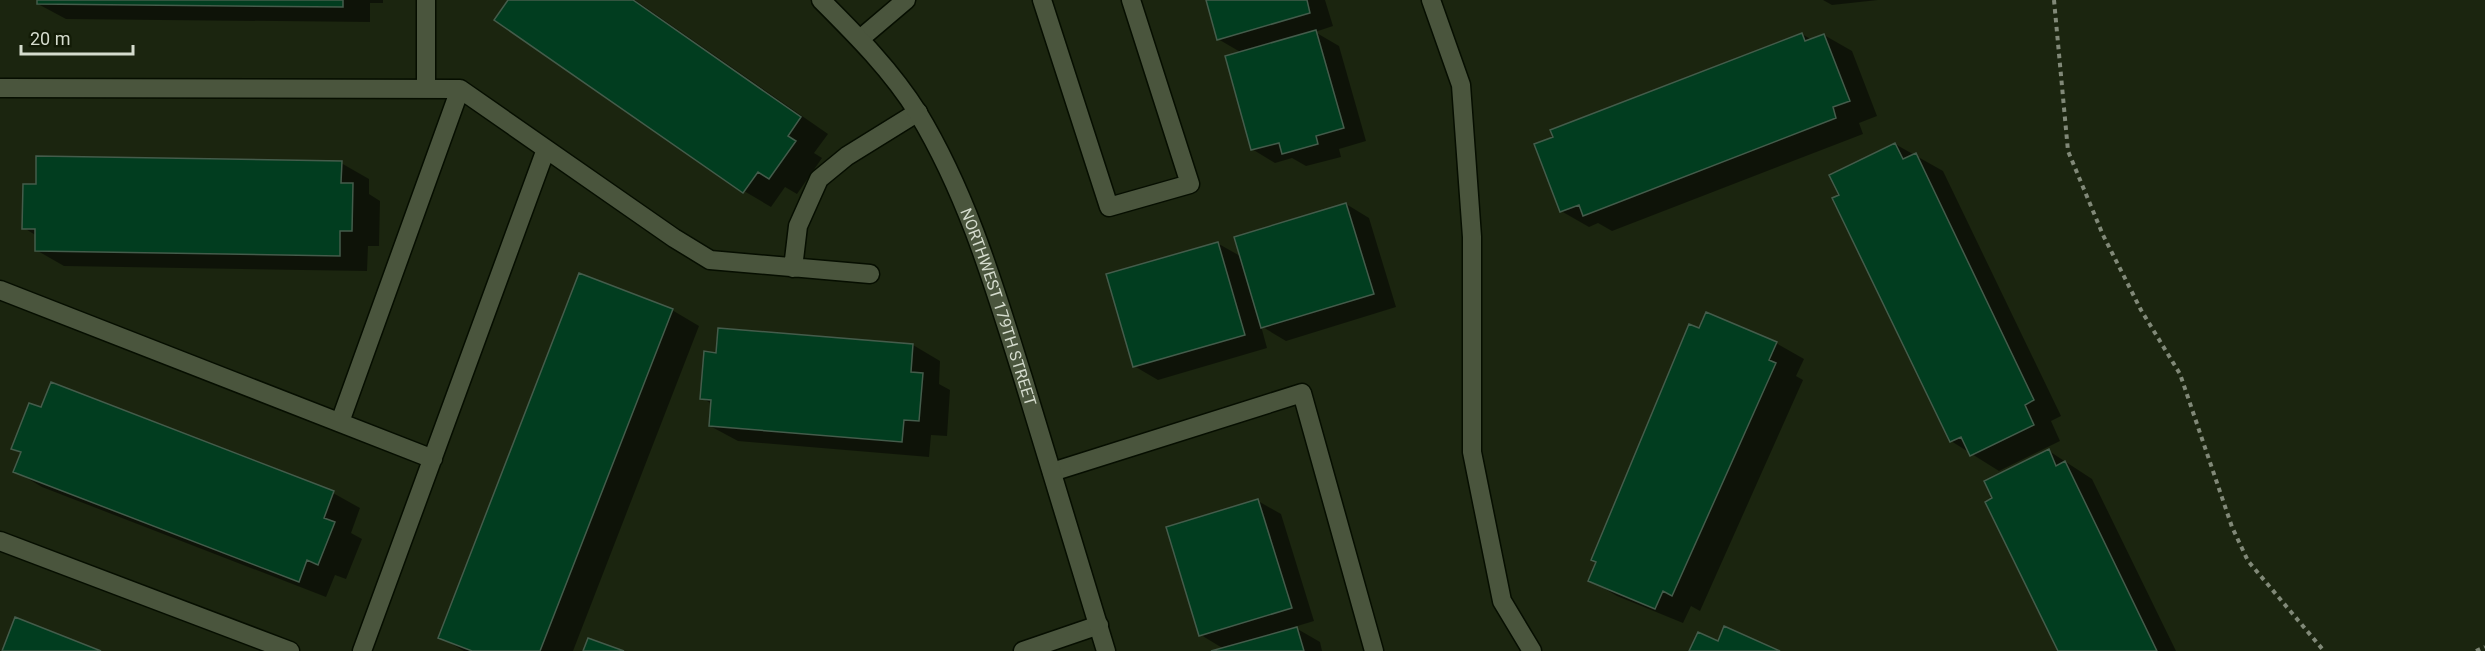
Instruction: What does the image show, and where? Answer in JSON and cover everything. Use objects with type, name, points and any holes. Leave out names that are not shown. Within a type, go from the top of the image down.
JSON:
[{"type":"street","points":[[426,0],[426,90]]},
{"type":"street","name":"NORTHWEST 179TH STREET","points":[[821,0],[860,39],[897,83],[918,112],[957,184],[983,250],[1106,651]]},
{"type":"street","points":[[860,39],[906,0]]},
{"type":"street","points":[[1042,0],[1109,207],[1190,184],[1131,0]]},
{"type":"street","points":[[1431,0],[1461,85],[1472,237],[1472,452],[1502,601],[1532,651]]},
{"type":"street","points":[[0,88],[460,89],[710,260],[870,274]]},
{"type":"street","points":[[340,422],[460,89]]},
{"type":"street","points":[[794,267],[798,226],[819,179],[847,156],[918,112]]},
{"type":"street","points":[[362,651],[546,149]]},
{"type":"street","points":[[0,290],[433,459]]},
{"type":"street","points":[[1052,472],[1302,393],[1374,651]]},
{"type":"street","points":[[0,541],[290,651]]},
{"type":"street","points":[[1023,651],[1099,625]]},
{"type":"path","points":[[2054,0],[2068,151],[2103,235],[2135,299],[2180,374],[2232,527],[2248,561],[2324,651]]},
{"type":"path","points":[[2476,651],[2485,647]]},
{"type":"building","points":[[37,0],[343,0],[343,7],[37,4]]},
{"type":"building","points":[[508,0],[633,0],[801,117],[788,136],[796,141],[769,179],[758,172],[743,193],[494,20]]},
{"type":"building","points":[[1206,0],[1307,0],[1310,13],[1217,40]]},
{"type":"building","points":[[1316,30],[1344,128],[1316,136],[1318,144],[1282,154],[1279,143],[1251,150],[1225,56]]},
{"type":"building","points":[[1802,33],[1805,41],[1824,34],[1850,101],[1833,107],[1836,118],[1583,216],[1579,205],[1560,212],[1534,144],[1553,137],[1550,130]]},
{"type":"building","points":[[1895,143],[1903,159],[1916,153],[2034,400],[2025,405],[2034,425],[1970,456],[1961,437],[1950,442],[1832,198],[1839,195],[1829,175]]},
{"type":"building","points":[[36,156],[342,161],[341,183],[353,183],[352,231],[340,231],[340,256],[35,251],[35,229],[22,229],[23,184],[36,184]]},
{"type":"building","points":[[1346,203],[1374,294],[1261,328],[1234,237]]},
{"type":"building","points":[[1218,242],[1245,335],[1133,367],[1106,274]]},
{"type":"building","points":[[579,273],[673,309],[540,651],[472,651],[438,638]]},
{"type":"building","points":[[1706,312],[1777,342],[1769,360],[1776,363],[1672,596],[1663,591],[1655,609],[1588,581],[1596,562],[1591,560],[1689,324],[1699,328]]},
{"type":"building","points":[[718,328],[913,344],[911,372],[923,373],[919,421],[904,420],[902,442],[709,426],[711,400],[700,399],[704,351],[716,353]]},
{"type":"building","points":[[51,382],[334,491],[324,518],[335,522],[318,565],[307,560],[299,582],[13,472],[21,452],[11,449],[29,403],[41,407]]},
{"type":"building","points":[[2049,449],[2056,466],[2065,461],[2157,651],[2058,651],[1985,502],[1992,498],[1984,481]]},
{"type":"building","points":[[1258,499],[1292,608],[1199,636],[1166,527]]},
{"type":"building","points":[[15,617],[101,651],[2,651]]},
{"type":"building","points":[[1724,626],[1780,651],[1689,651],[1698,632],[1718,641]]},
{"type":"building","points":[[1297,627],[1304,651],[1211,651]]},
{"type":"building","points":[[588,638],[624,651],[583,651]]}]
